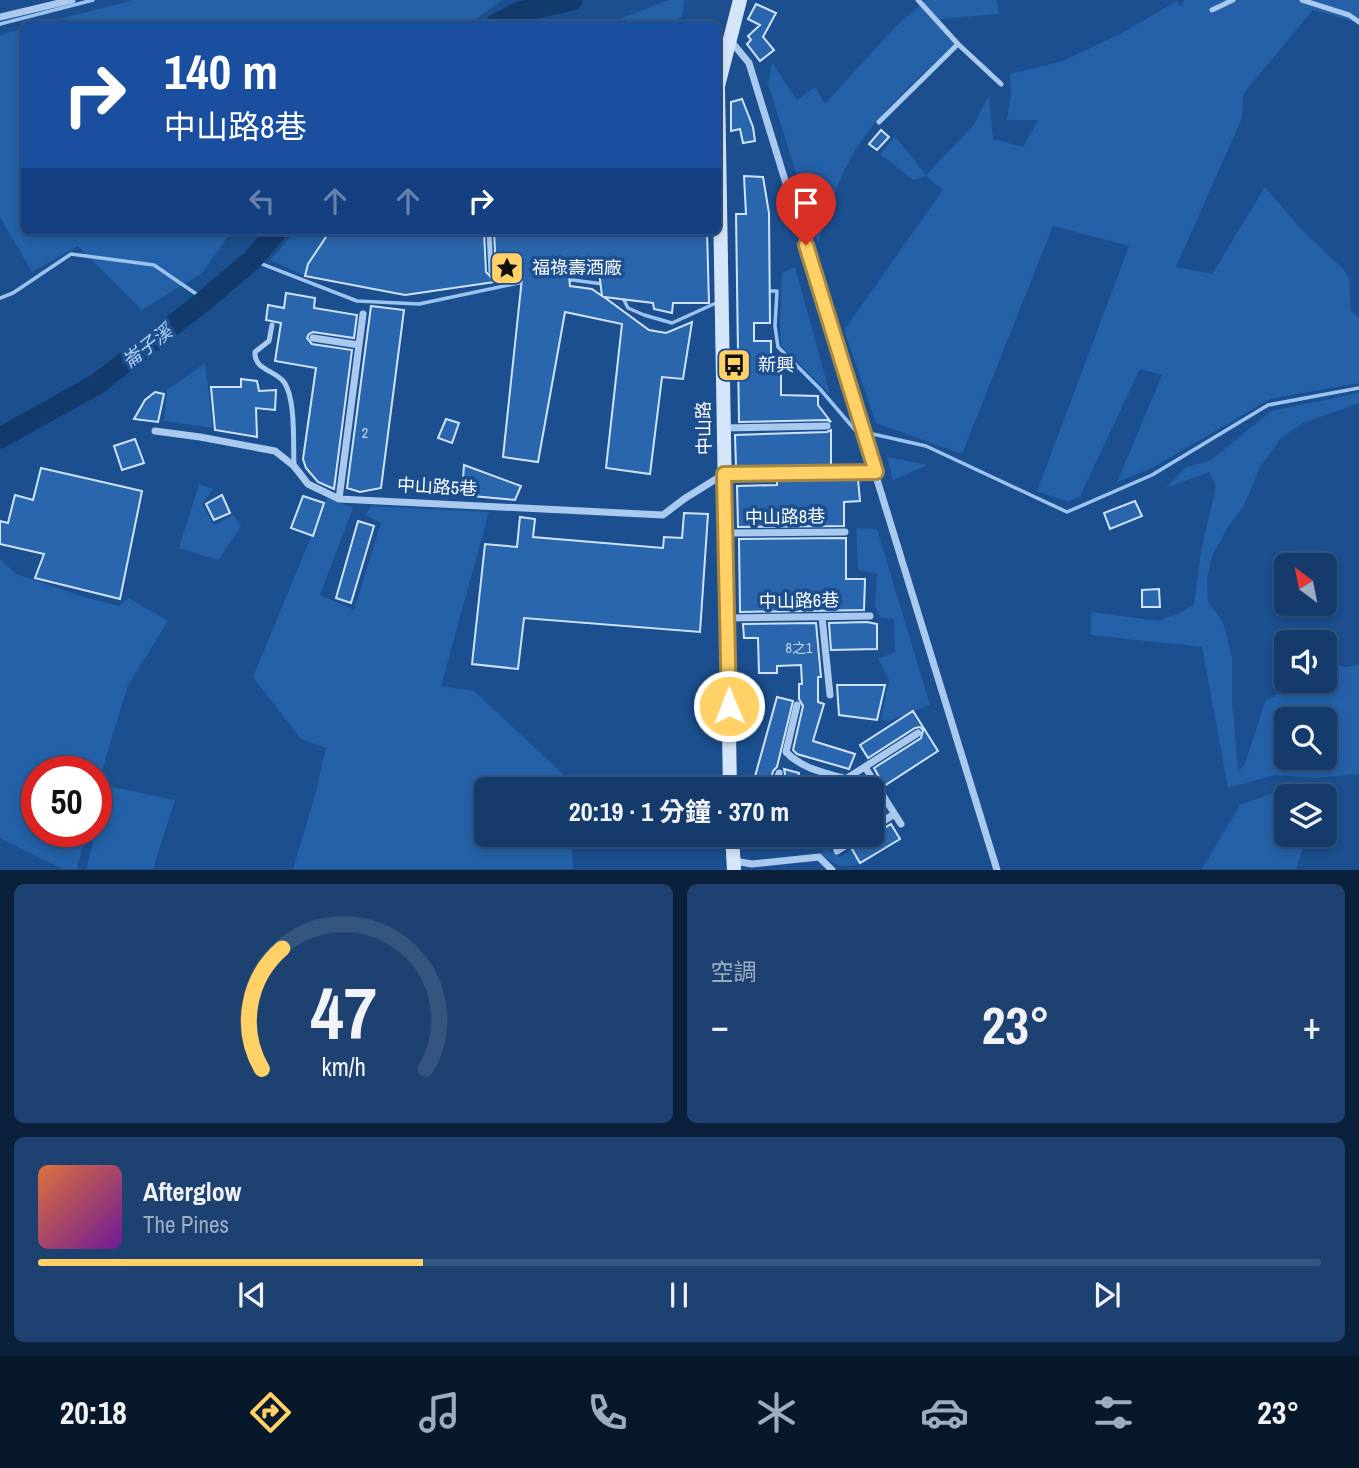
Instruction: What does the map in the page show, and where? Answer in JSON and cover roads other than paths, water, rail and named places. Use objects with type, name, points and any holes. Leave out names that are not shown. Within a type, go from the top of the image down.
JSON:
[{"type":"main road","points":[[724,43],[740,0]]},
{"type":"main road","name":"中山路","points":[[721,64],[724,43]]},
{"type":"main road","name":"中山路","points":[[721,235],[730,777]]},
{"type":"main road","points":[[733,847],[734,865]]},
{"type":"street","points":[[0,17],[72,0]]},
{"type":"street","points":[[724,43],[749,63],[997,870]]},
{"type":"street","points":[[339,499],[363,314]]},
{"type":"street","points":[[313,338],[359,345]]},
{"type":"street","points":[[723,428],[827,426]]},
{"type":"street","name":"中山路5巷","points":[[155,431],[275,452],[295,466],[307,484],[339,499],[663,515],[724,474]]},
{"type":"street","points":[[724,474],[876,472]]},
{"type":"street","name":"中山路8巷","points":[[726,533],[845,532]]},
{"type":"street","name":"中山路6巷","points":[[728,618],[870,616]]},
{"type":"street","points":[[822,617],[830,695]]},
{"type":"street","points":[[797,705],[786,752],[793,760],[841,777]]},
{"type":"street","points":[[851,777],[918,733]]},
{"type":"street","points":[[865,767],[901,824]]},
{"type":"street","points":[[778,777],[779,773]]},
{"type":"street","points":[[884,821],[894,814]]},
{"type":"street","points":[[837,850],[842,847]]},
{"type":"street","points":[[734,865],[819,857],[832,870]]},
{"type":"lane","points":[[918,0],[958,44],[1001,84]]},
{"type":"lane","points":[[1212,10],[1233,0]]},
{"type":"lane","points":[[1302,0],[1349,15],[1359,22]]},
{"type":"lane","points":[[879,122],[958,44]]},
{"type":"lane","points":[[489,235],[491,272]]},
{"type":"lane","points":[[272,325],[269,341],[255,352],[255,357],[258,364],[284,382],[290,397],[295,466]]},
{"type":"waterway","points":[[0,24],[93,0]]},
{"type":"waterway","name":"崙子溪","points":[[502,21],[520,12],[572,0]]},
{"type":"waterway","name":"崙子溪","points":[[0,438],[97,384],[205,300],[252,260],[274,235]]},
{"type":"waterway","points":[[0,298],[13,293],[71,254],[154,265],[205,300]]},
{"type":"waterway","points":[[252,260],[357,301],[419,304],[523,282]]},
{"type":"waterway","points":[[565,279],[603,284]]},
{"type":"waterway","points":[[767,291],[777,291],[775,326],[778,347],[820,389],[855,430],[926,446],[1067,512],[1152,475],[1268,405],[1359,388]]},
{"type":"waterway","points":[[622,296],[628,308],[672,323],[716,303]]},
{"type":"place","name":"福祿壽酒廠","points":[[507,268]]},
{"type":"place","name":"新興","points":[[734,365]]}]
